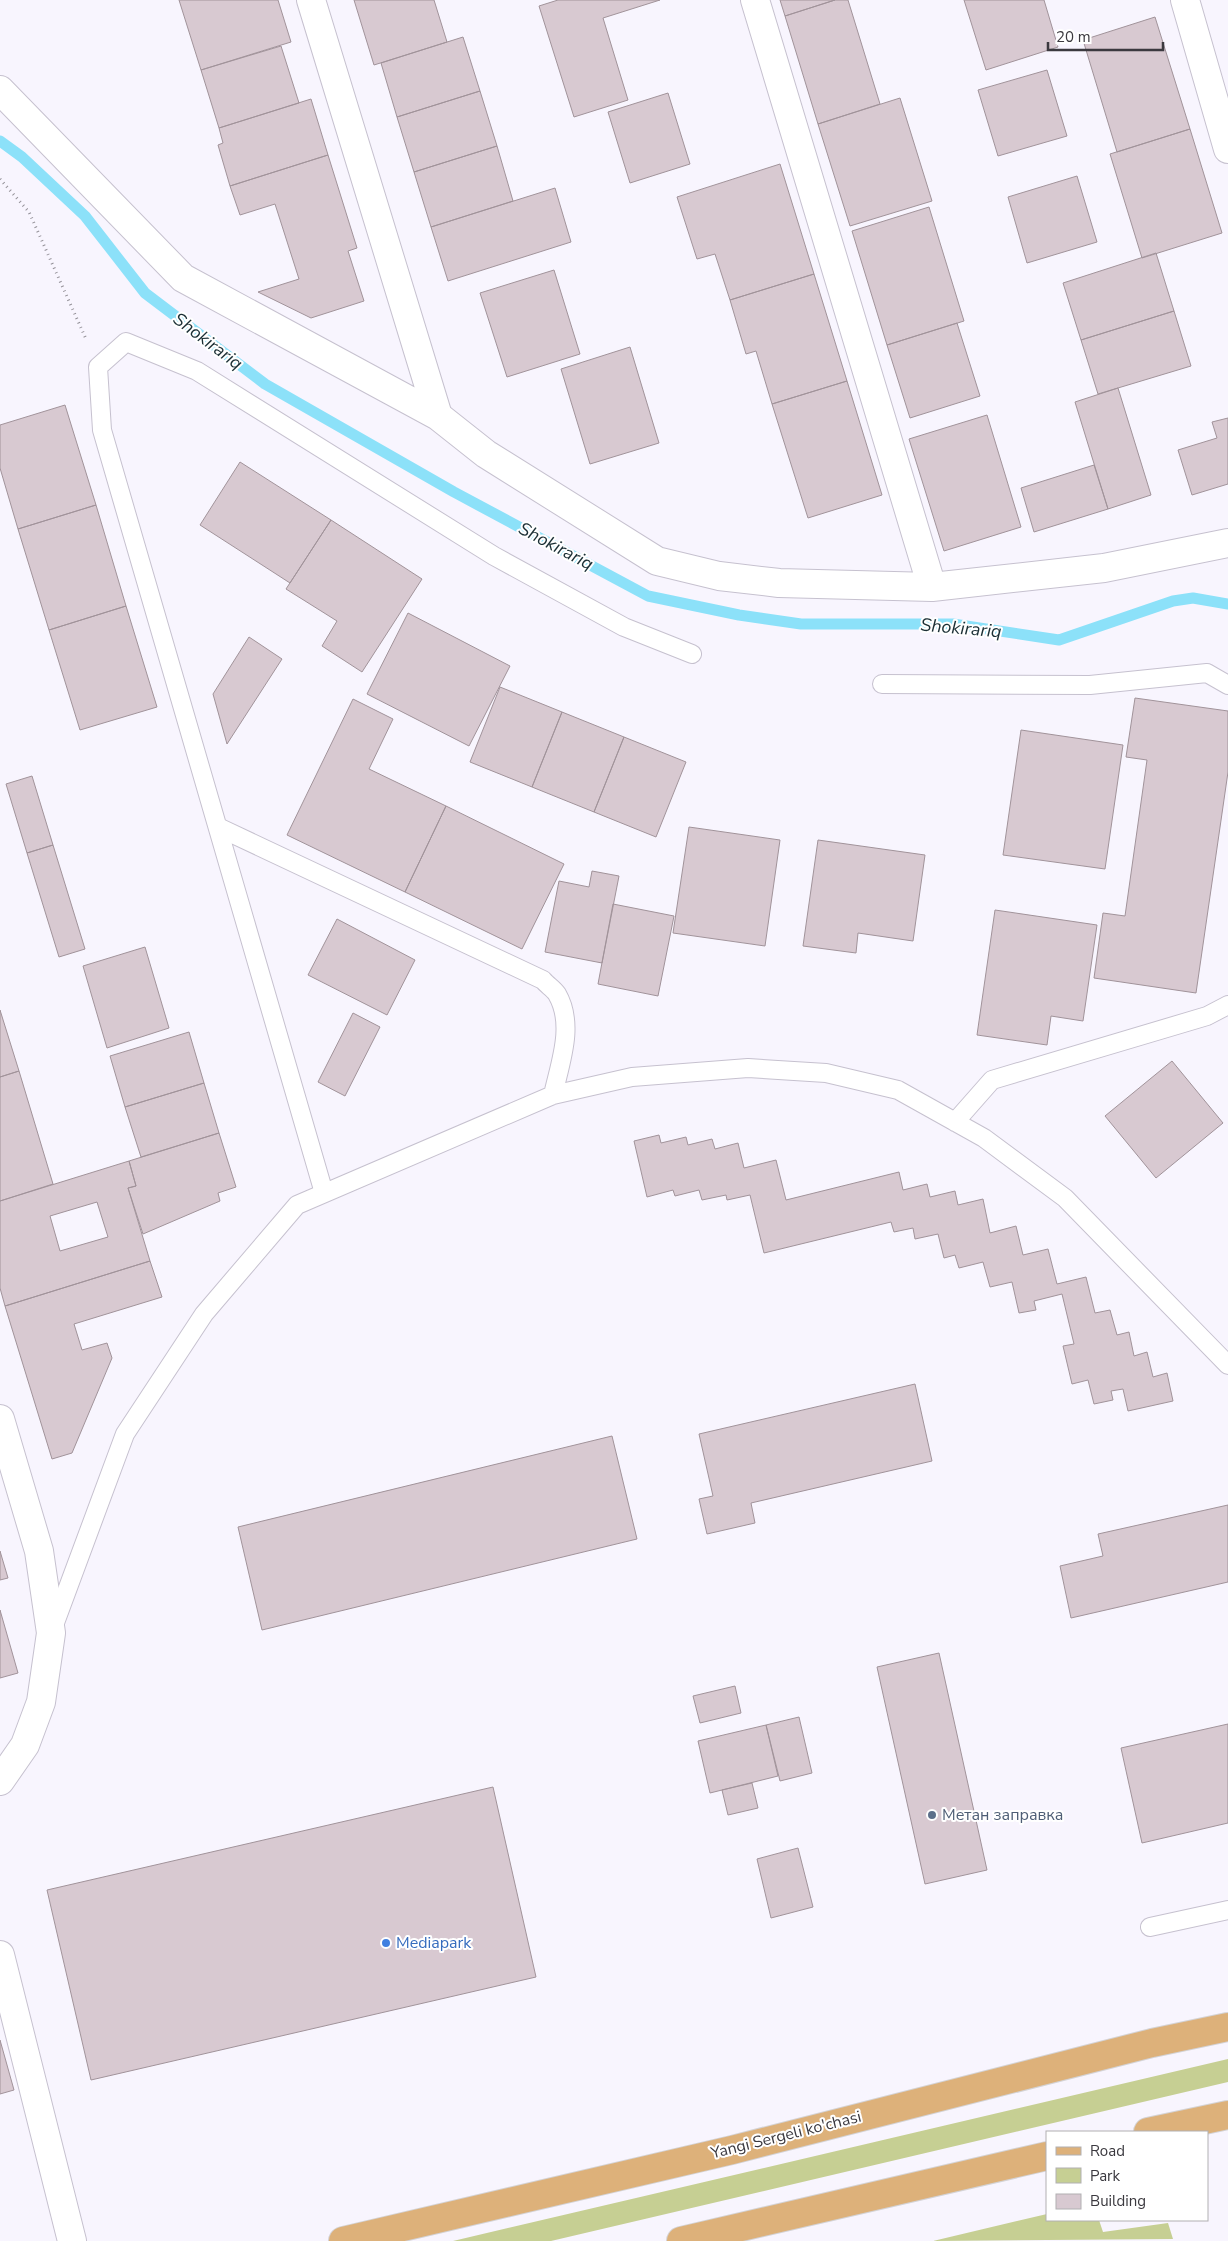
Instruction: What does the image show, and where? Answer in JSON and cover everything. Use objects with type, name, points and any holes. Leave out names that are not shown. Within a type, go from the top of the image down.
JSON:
[{"type":"main road","name":"Yangi Sergeli ko'chasi","points":[[343,2241],[732,2150],[1143,2045],[1228,2027]]},
{"type":"main road","points":[[1153,2131],[1228,2115]]},
{"type":"main road","points":[[681,2241],[1046,2156]]},
{"type":"street","points":[[311,0],[438,416]]},
{"type":"street","points":[[756,0],[932,587]]},
{"type":"street","points":[[1185,0],[1228,149]]},
{"type":"street","points":[[0,90],[183,278],[438,416],[486,454],[657,561],[719,576],[779,583],[932,587],[1104,568],[1228,542]]},
{"type":"street","points":[[0,1420],[40,1551],[51,1633],[41,1702],[25,1745],[0,1781]]},
{"type":"street","points":[[0,1955],[72,2241]]},
{"type":"lane","points":[[324,1193],[102,430],[98,367],[126,342],[197,372],[494,556],[624,627],[692,654]]},
{"type":"lane","points":[[882,684],[1090,685],[1207,673],[1228,685]]},
{"type":"lane","points":[[218,826],[543,980],[557,994],[566,1020],[565,1040],[553,1095]]},
{"type":"lane","points":[[955,1122],[992,1080],[1207,1016],[1228,1005]]},
{"type":"lane","points":[[51,1633],[125,1434],[204,1314],[297,1205],[553,1095],[632,1077],[748,1068],[826,1073],[898,1090],[984,1138],[1065,1198],[1228,1364]]},
{"type":"lane","points":[[1150,1927],[1228,1910]]},
{"type":"path","points":[[0,179],[29,212],[98,367]]},
{"type":"green space","points":[[1228,2059],[1228,2082],[551,2241],[453,2241]]},
{"type":"green space","points":[[1046,2214],[1046,2221],[1099,2221],[1103,2232],[1168,2223],[1173,2239],[933,2241]]},
{"type":"building","points":[[179,0],[278,0],[291,42],[201,70]]},
{"type":"building","points":[[354,0],[434,0],[447,42],[374,65]]},
{"type":"building","points":[[558,0],[660,0],[603,18],[628,100],[574,117],[539,6]]},
{"type":"building","points":[[780,0],[835,0],[785,16]]},
{"type":"building","points":[[835,0],[848,0],[880,104],[818,124],[785,16]]},
{"type":"building","points":[[964,0],[1044,0],[1058,47],[986,70]]},
{"type":"building","points":[[1155,17],[1190,129],[1117,152],[1083,40]]},
{"type":"building","points":[[463,37],[480,91],[397,117],[381,63]]},
{"type":"building","points":[[281,46],[299,103],[219,128],[201,70]]},
{"type":"building","points":[[1047,70],[1067,136],[998,156],[978,90]]},
{"type":"building","points":[[480,91],[497,146],[414,172],[397,117]]},
{"type":"building","points":[[668,93],[690,164],[630,183],[608,112]]},
{"type":"building","points":[[900,98],[932,201],[850,226],[818,124]]},
{"type":"building","points":[[311,99],[328,155],[230,186],[218,145],[223,143],[219,128]]},
{"type":"building","points":[[1190,129],[1222,233],[1142,258],[1110,154]]},
{"type":"building","points":[[497,146],[513,201],[431,227],[414,172]]},
{"type":"building","points":[[328,155],[357,248],[348,251],[364,301],[311,318],[258,292],[299,279],[275,204],[240,215],[230,186]]},
{"type":"building","points":[[780,164],[814,274],[730,300],[715,254],[697,259],[677,197]]},
{"type":"building","points":[[1077,176],[1097,242],[1027,263],[1008,197]]},
{"type":"building","points":[[555,188],[571,242],[448,281],[431,227]]},
{"type":"building","points":[[929,207],[964,321],[887,345],[852,231]]},
{"type":"building","points":[[1156,253],[1174,311],[1081,340],[1063,283]]},
{"type":"building","points":[[554,270],[580,354],[507,377],[480,293]]},
{"type":"building","points":[[814,274],[847,381],[772,404],[756,351],[746,354],[730,300]]},
{"type":"building","points":[[1174,311],[1191,366],[1098,394],[1081,340]]},
{"type":"building","points":[[957,323],[980,396],[910,418],[887,345]]},
{"type":"building","points":[[630,347],[659,443],[590,464],[561,369]]},
{"type":"building","points":[[847,381],[882,495],[808,518],[772,404]]},
{"type":"building","points":[[1118,388],[1151,495],[1108,509],[1075,402]]},
{"type":"building","points":[[65,405],[96,505],[18,529],[0,468],[0,425]]},
{"type":"building","points":[[987,415],[1021,527],[944,551],[909,439]]},
{"type":"building","points":[[1228,418],[1228,484],[1192,495],[1178,450],[1217,438],[1212,422]]},
{"type":"building","points":[[240,462],[331,520],[290,583],[200,525]]},
{"type":"building","points":[[1094,465],[1108,509],[1034,532],[1021,488]]},
{"type":"building","points":[[96,505],[126,606],[49,630],[18,529]]},
{"type":"building","points":[[331,520],[422,579],[362,672],[322,646],[337,621],[286,589]]},
{"type":"building","points":[[126,606],[157,707],[80,730],[49,630]]},
{"type":"building","points":[[408,613],[510,666],[469,746],[367,694]]},
{"type":"building","points":[[249,637],[282,659],[227,744],[213,694]]},
{"type":"building","points":[[500,687],[562,712],[532,787],[470,762]]},
{"type":"building","points":[[1135,698],[1228,711],[1228,772],[1196,993],[1094,978],[1103,913],[1125,916],[1147,760],[1126,757]]},
{"type":"building","points":[[353,699],[393,719],[369,769],[446,806],[405,892],[287,835]]},
{"type":"building","points":[[562,712],[624,737],[594,812],[532,787]]},
{"type":"building","points":[[1021,730],[1123,745],[1105,869],[1003,855]]},
{"type":"building","points":[[624,737],[686,762],[656,837],[594,812]]},
{"type":"building","points":[[32,776],[53,845],[27,853],[6,784]]},
{"type":"building","points":[[446,806],[564,864],[522,949],[405,892]]},
{"type":"building","points":[[689,827],[780,840],[765,946],[673,933]]},
{"type":"building","points":[[818,840],[925,855],[913,941],[858,933],[856,953],[803,946]]},
{"type":"building","points":[[53,845],[85,949],[59,957],[27,853]]},
{"type":"building","points":[[592,871],[619,876],[602,963],[545,952],[559,881],[589,887]]},
{"type":"building","points":[[613,904],[674,916],[658,996],[598,984]]},
{"type":"building","points":[[995,910],[1097,925],[1083,1021],[1051,1016],[1047,1045],[977,1035]]},
{"type":"building","points":[[337,919],[415,960],[387,1015],[308,975]]},
{"type":"building","points":[[145,947],[169,1028],[107,1048],[83,966]]},
{"type":"building","points":[[0,1010],[19,1071],[0,1077]]},
{"type":"building","points":[[353,1013],[380,1027],[345,1096],[318,1082]]},
{"type":"building","points":[[189,1032],[204,1083],[125,1107],[110,1056]]},
{"type":"building","points":[[1172,1061],[1223,1123],[1156,1178],[1105,1116]]},
{"type":"building","points":[[19,1071],[53,1184],[0,1201],[0,1077]]},
{"type":"building","points":[[204,1083],[219,1133],[141,1157],[125,1107]]},
{"type":"building","points":[[219,1133],[236,1187],[218,1193],[220,1201],[143,1234],[128,1188],[136,1186],[129,1161]]},
{"type":"building","points":[[659,1135],[661,1143],[686,1137],[688,1145],[712,1139],[715,1149],[738,1143],[744,1168],[776,1160],[786,1200],[899,1172],[903,1190],[927,1184],[930,1197],[955,1191],[958,1205],[983,1199],[990,1233],[1016,1226],[1023,1255],[1048,1249],[1057,1284],[1086,1277],[1095,1313],[1110,1310],[1117,1335],[1129,1332],[1134,1356],[1147,1352],[1153,1377],[1167,1373],[1173,1401],[1128,1411],[1123,1389],[1111,1391],[1113,1400],[1094,1404],[1088,1380],[1072,1384],[1063,1346],[1074,1344],[1062,1294],[1034,1301],[1036,1310],[1019,1313],[1012,1282],[990,1287],[983,1262],[959,1268],[955,1255],[944,1258],[938,1234],[915,1239],[913,1228],[894,1232],[891,1222],[764,1253],[750,1195],[727,1200],[726,1195],[702,1200],[699,1190],[675,1196],[673,1190],[647,1197],[634,1141]]},
{"type":"building","points":[[129,1161],[136,1186],[128,1188],[150,1261],[5,1306],[0,1288],[0,1201]],"holes":[[[97,1202],[108,1237],[60,1251],[50,1216]]]},
{"type":"building","points":[[150,1261],[162,1297],[74,1324],[82,1350],[107,1343],[112,1358],[72,1453],[52,1459],[5,1306]]},
{"type":"building","points":[[915,1384],[932,1461],[751,1503],[755,1523],[707,1534],[699,1499],[713,1496],[699,1434]]},
{"type":"building","points":[[612,1436],[637,1539],[262,1630],[238,1527]]},
{"type":"building","points":[[1228,1505],[1228,1582],[1071,1618],[1060,1566],[1103,1556],[1098,1534]]},
{"type":"building","points":[[0,1551],[8,1578],[0,1580]]},
{"type":"building","points":[[0,1610],[18,1673],[0,1678]]},
{"type":"building","points":[[939,1653],[987,1870],[925,1884],[877,1667]]},
{"type":"building","points":[[735,1686],[741,1713],[700,1723],[693,1696]]},
{"type":"building","points":[[799,1717],[812,1773],[780,1781],[766,1725]]},
{"type":"building","points":[[1228,1724],[1228,1823],[1142,1843],[1121,1748]]},
{"type":"building","points":[[766,1725],[778,1776],[710,1793],[698,1741]]},
{"type":"building","points":[[752,1783],[758,1808],[728,1815],[722,1790]]},
{"type":"building","points":[[493,1787],[536,1977],[91,2080],[47,1890]]},
{"type":"building","points":[[798,1848],[813,1907],[771,1918],[757,1859]]},
{"type":"building","points":[[0,2040],[14,2090],[0,2094]]},
{"type":"waterway","name":"Shokirariq","points":[[0,141],[22,157],[85,216],[145,293],[265,384],[454,492],[648,596],[739,615],[801,624],[953,624],[1059,640],[1173,601],[1193,598],[1228,604]]},
{"type":"place","name":"Метан заправка","points":[[932,1815]]},
{"type":"place","name":"Mediapark","points":[[386,1943]]}]
